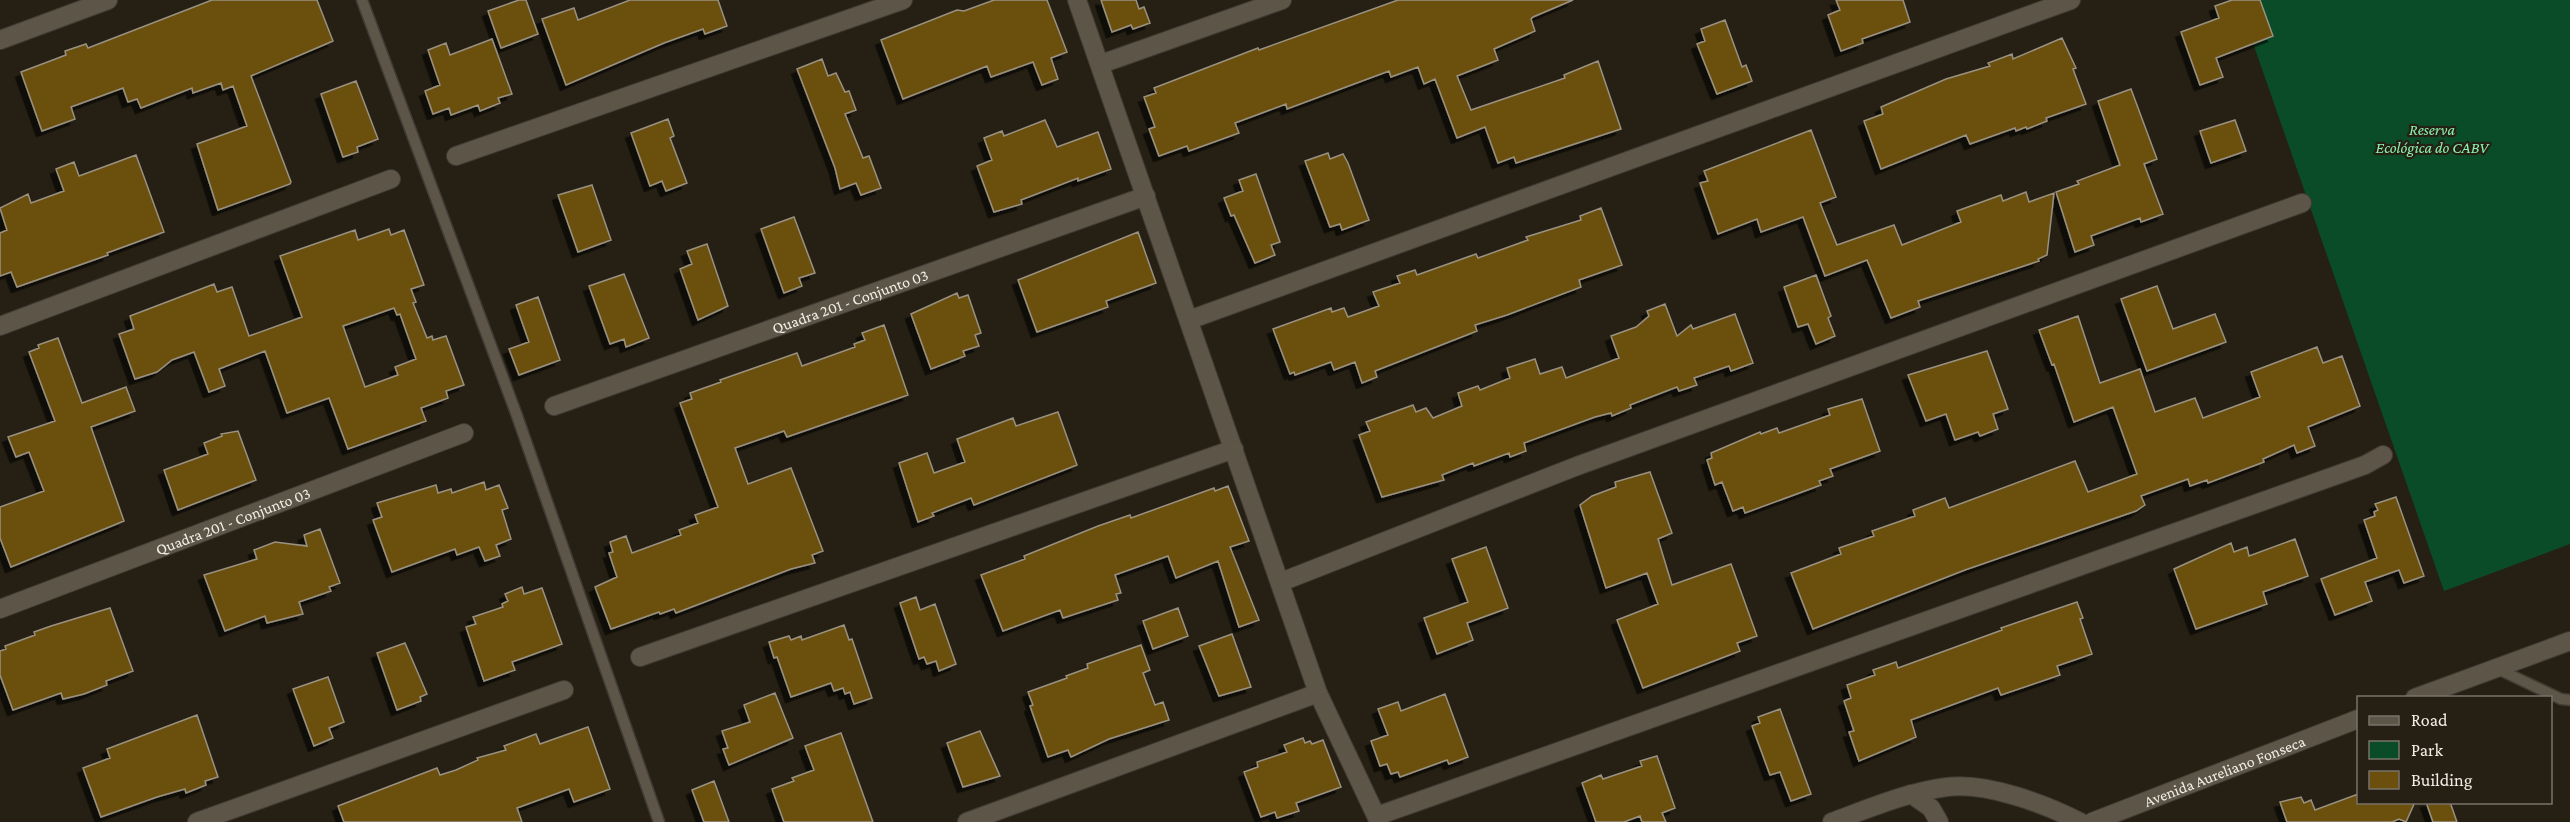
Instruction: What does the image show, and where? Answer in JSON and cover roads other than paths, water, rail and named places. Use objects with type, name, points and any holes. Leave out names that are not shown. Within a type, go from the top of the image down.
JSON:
[{"type":"street","points":[[0,40],[108,0]]},
{"type":"street","points":[[456,156],[903,0]]},
{"type":"street","points":[[1077,0],[1318,693],[1378,819],[2354,469],[2383,455]]},
{"type":"street","points":[[1101,64],[1282,0]]},
{"type":"street","points":[[1190,320],[2071,0]]},
{"type":"street","points":[[0,326],[392,179]]},
{"type":"street","name":"Quadra 201 - Conjunto 03","points":[[554,406],[1146,196]]},
{"type":"street","points":[[1281,582],[1577,466],[2302,203]]},
{"type":"street","name":"Quadra 201 - Conjunto 03","points":[[0,609],[464,433]]},
{"type":"street","points":[[640,657],[1234,449]]},
{"type":"street","points":[[2420,696],[2570,641]]},
{"type":"street","points":[[197,822],[564,690]]},
{"type":"street","points":[[967,822],[1318,693]]},
{"type":"street","name":"Avenida Aureliano Fonseca","points":[[2092,822],[2357,719]]},
{"type":"street","points":[[1832,822],[1911,794],[1969,786],[2047,806],[2080,822]]},
{"type":"street","points":[[1911,794],[1931,808],[1939,822]]},
{"type":"lane","points":[[362,0],[516,413],[659,822]]},
{"type":"lane","points":[[2496,668],[2561,699],[2570,700]]},
{"type":"park label","name":"Reserva Ecológica do CABV","points":[[2432,138]]}]
